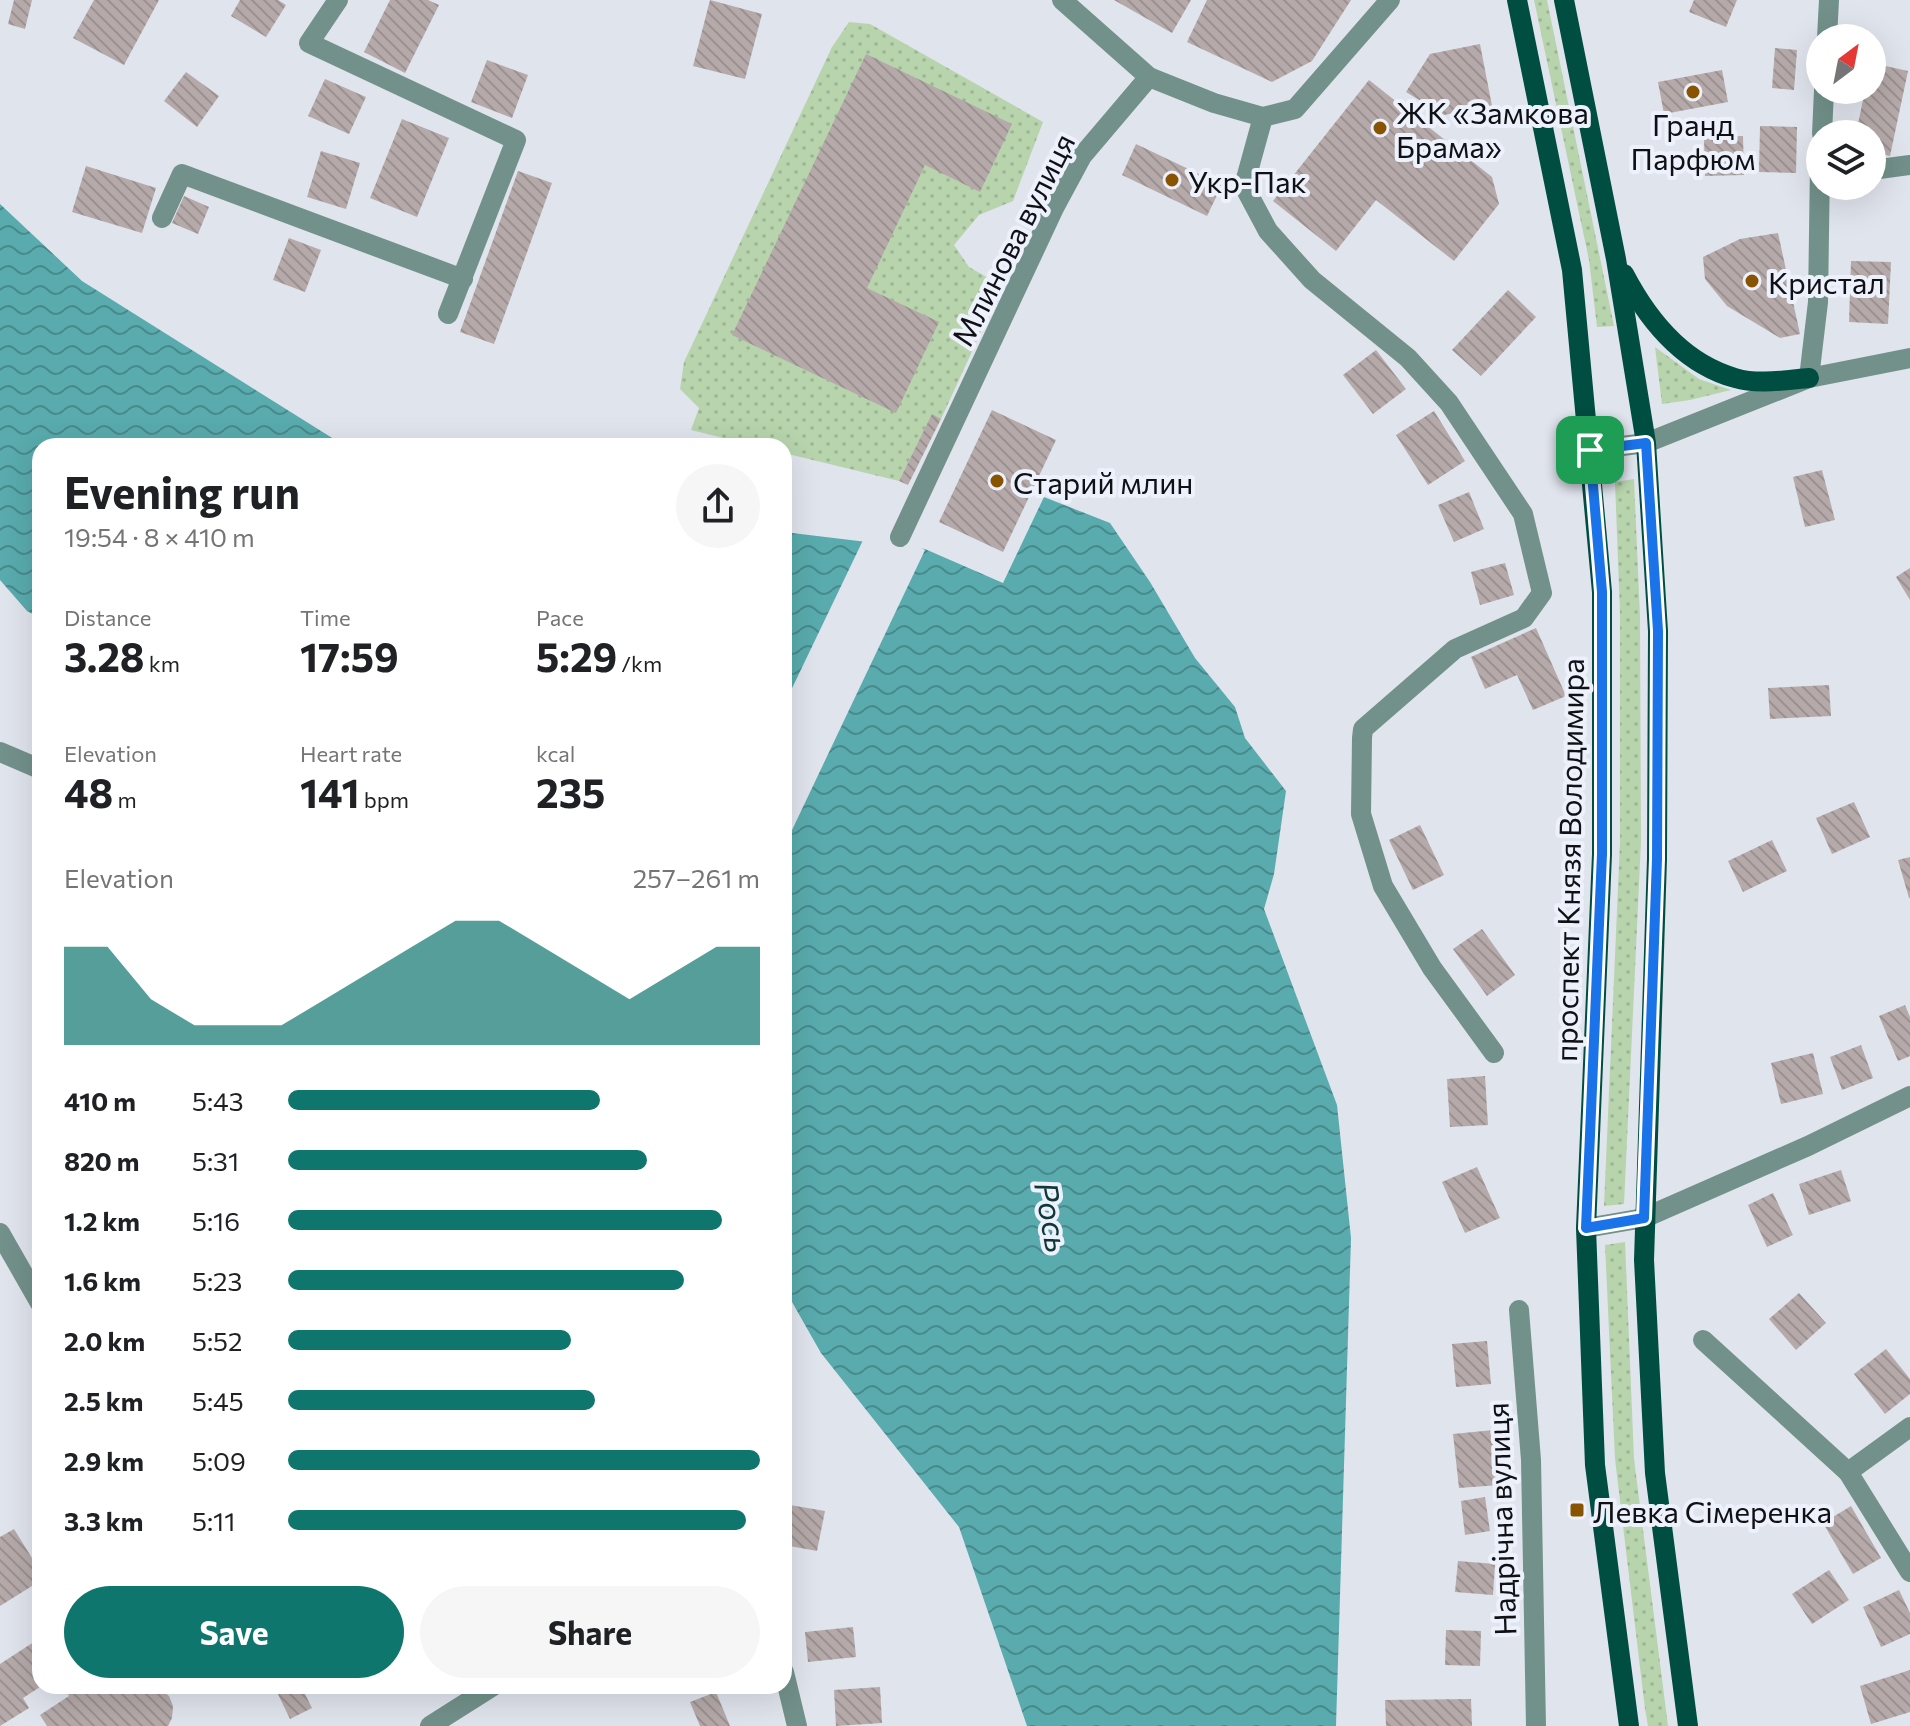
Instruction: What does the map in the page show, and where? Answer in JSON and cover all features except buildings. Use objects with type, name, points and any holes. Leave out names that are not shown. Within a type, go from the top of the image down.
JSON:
[{"type":"main road","name":"проспект Князя Володимира","points":[[1517,0],[1572,270],[1602,592],[1603,839],[1586,1228],[1595,1465],[1629,1726]]},
{"type":"main road","points":[[1564,0],[1616,259],[1646,443],[1658,631],[1657,859],[1644,1218],[1655,1473],[1688,1726]]},
{"type":"main road","points":[[1616,259],[1639,302],[1667,338],[1700,363],[1736,379],[1772,381],[1809,378]]},
{"type":"street","points":[[338,0],[309,43],[516,140],[448,314]]},
{"type":"street","points":[[1062,0],[1149,77],[1214,103],[1263,117],[1295,109],[1390,0]]},
{"type":"street","points":[[1828,24],[1829,0]]},
{"type":"street","name":"Млинова вулиця","points":[[900,537],[1054,208],[1082,156],[1149,77]]},
{"type":"street","points":[[1263,117],[1244,186],[1268,231],[1312,280],[1408,358],[1449,403],[1523,514],[1533,553],[1542,593],[1524,618],[1455,649],[1363,729],[1362,738],[1361,814],[1383,886],[1432,968],[1494,1053]]},
{"type":"street","points":[[1886,168],[1910,165]]},
{"type":"street","points":[[162,218],[182,174],[463,279]]},
{"type":"street","points":[[1809,378],[1818,302],[1820,200]]},
{"type":"street","points":[[1590,450],[1646,443],[1809,378],[1910,358]]},
{"type":"street","points":[[0,752],[32,766]]},
{"type":"street","points":[[1586,1228],[1644,1218],[1808,1146],[1910,1096]]},
{"type":"street","points":[[0,1233],[32,1289]]},
{"type":"street","name":"Надрічна вулиця","points":[[1519,1310],[1531,1460],[1536,1726]]},
{"type":"street","points":[[1703,1340],[1848,1472],[1910,1572]]},
{"type":"street","points":[[1848,1472],[1910,1427]]},
{"type":"street","points":[[430,1726],[480,1694]]},
{"type":"street","points":[[789,1694],[797,1726]]},
{"type":"green space","points":[[1534,0],[1547,0],[1614,326],[1597,327],[1589,260]]},
{"type":"green space","points":[[849,22],[870,24],[1043,122],[1013,201],[979,215],[954,245],[969,267],[1002,286],[941,419],[932,415],[899,481],[792,455],[792,438],[724,438],[691,430],[699,408],[680,389],[684,362],[832,47]]},
{"type":"green space","points":[[1655,347],[1699,379],[1731,390],[1662,404]]},
{"type":"green space","points":[[1634,479],[1640,616],[1641,842],[1624,1204],[1604,1206],[1620,842],[1620,613],[1615,482]]},
{"type":"green space","points":[[1625,1242],[1634,1459],[1668,1726],[1648,1726],[1615,1459],[1605,1245]]},
{"type":"water","points":[[0,204],[82,281],[332,438],[32,438],[32,614],[0,580]]},
{"type":"water","name":"Рось","points":[[1044,497],[1110,523],[1150,582],[1195,658],[1235,707],[1245,738],[1286,791],[1274,874],[1264,909],[1337,1105],[1351,1238],[1336,1726],[1027,1726],[959,1527],[821,1353],[792,1302],[792,533],[925,549],[1003,583]]},
{"type":"pier","points":[[865,536],[913,544],[925,550],[792,830],[792,688]]},
{"type":"place","name":"Гранд Парфюм","points":[[1693,92]]},
{"type":"place","name":"ЖК «Замкова Брама»","points":[[1380,128]]},
{"type":"place","name":"Укр-Пак","points":[[1172,180]]},
{"type":"place","name":"Кристал","points":[[1752,281]]},
{"type":"place","name":"Старий млин","points":[[997,481]]},
{"type":"place","name":"Левка Сімеренка","points":[[1577,1510]]},
{"type":"route","points":[[1646,443],[1658,631],[1657,859],[1644,1218],[1586,1228],[1602,854],[1602,592],[1590,450],[1646,443]]}]
